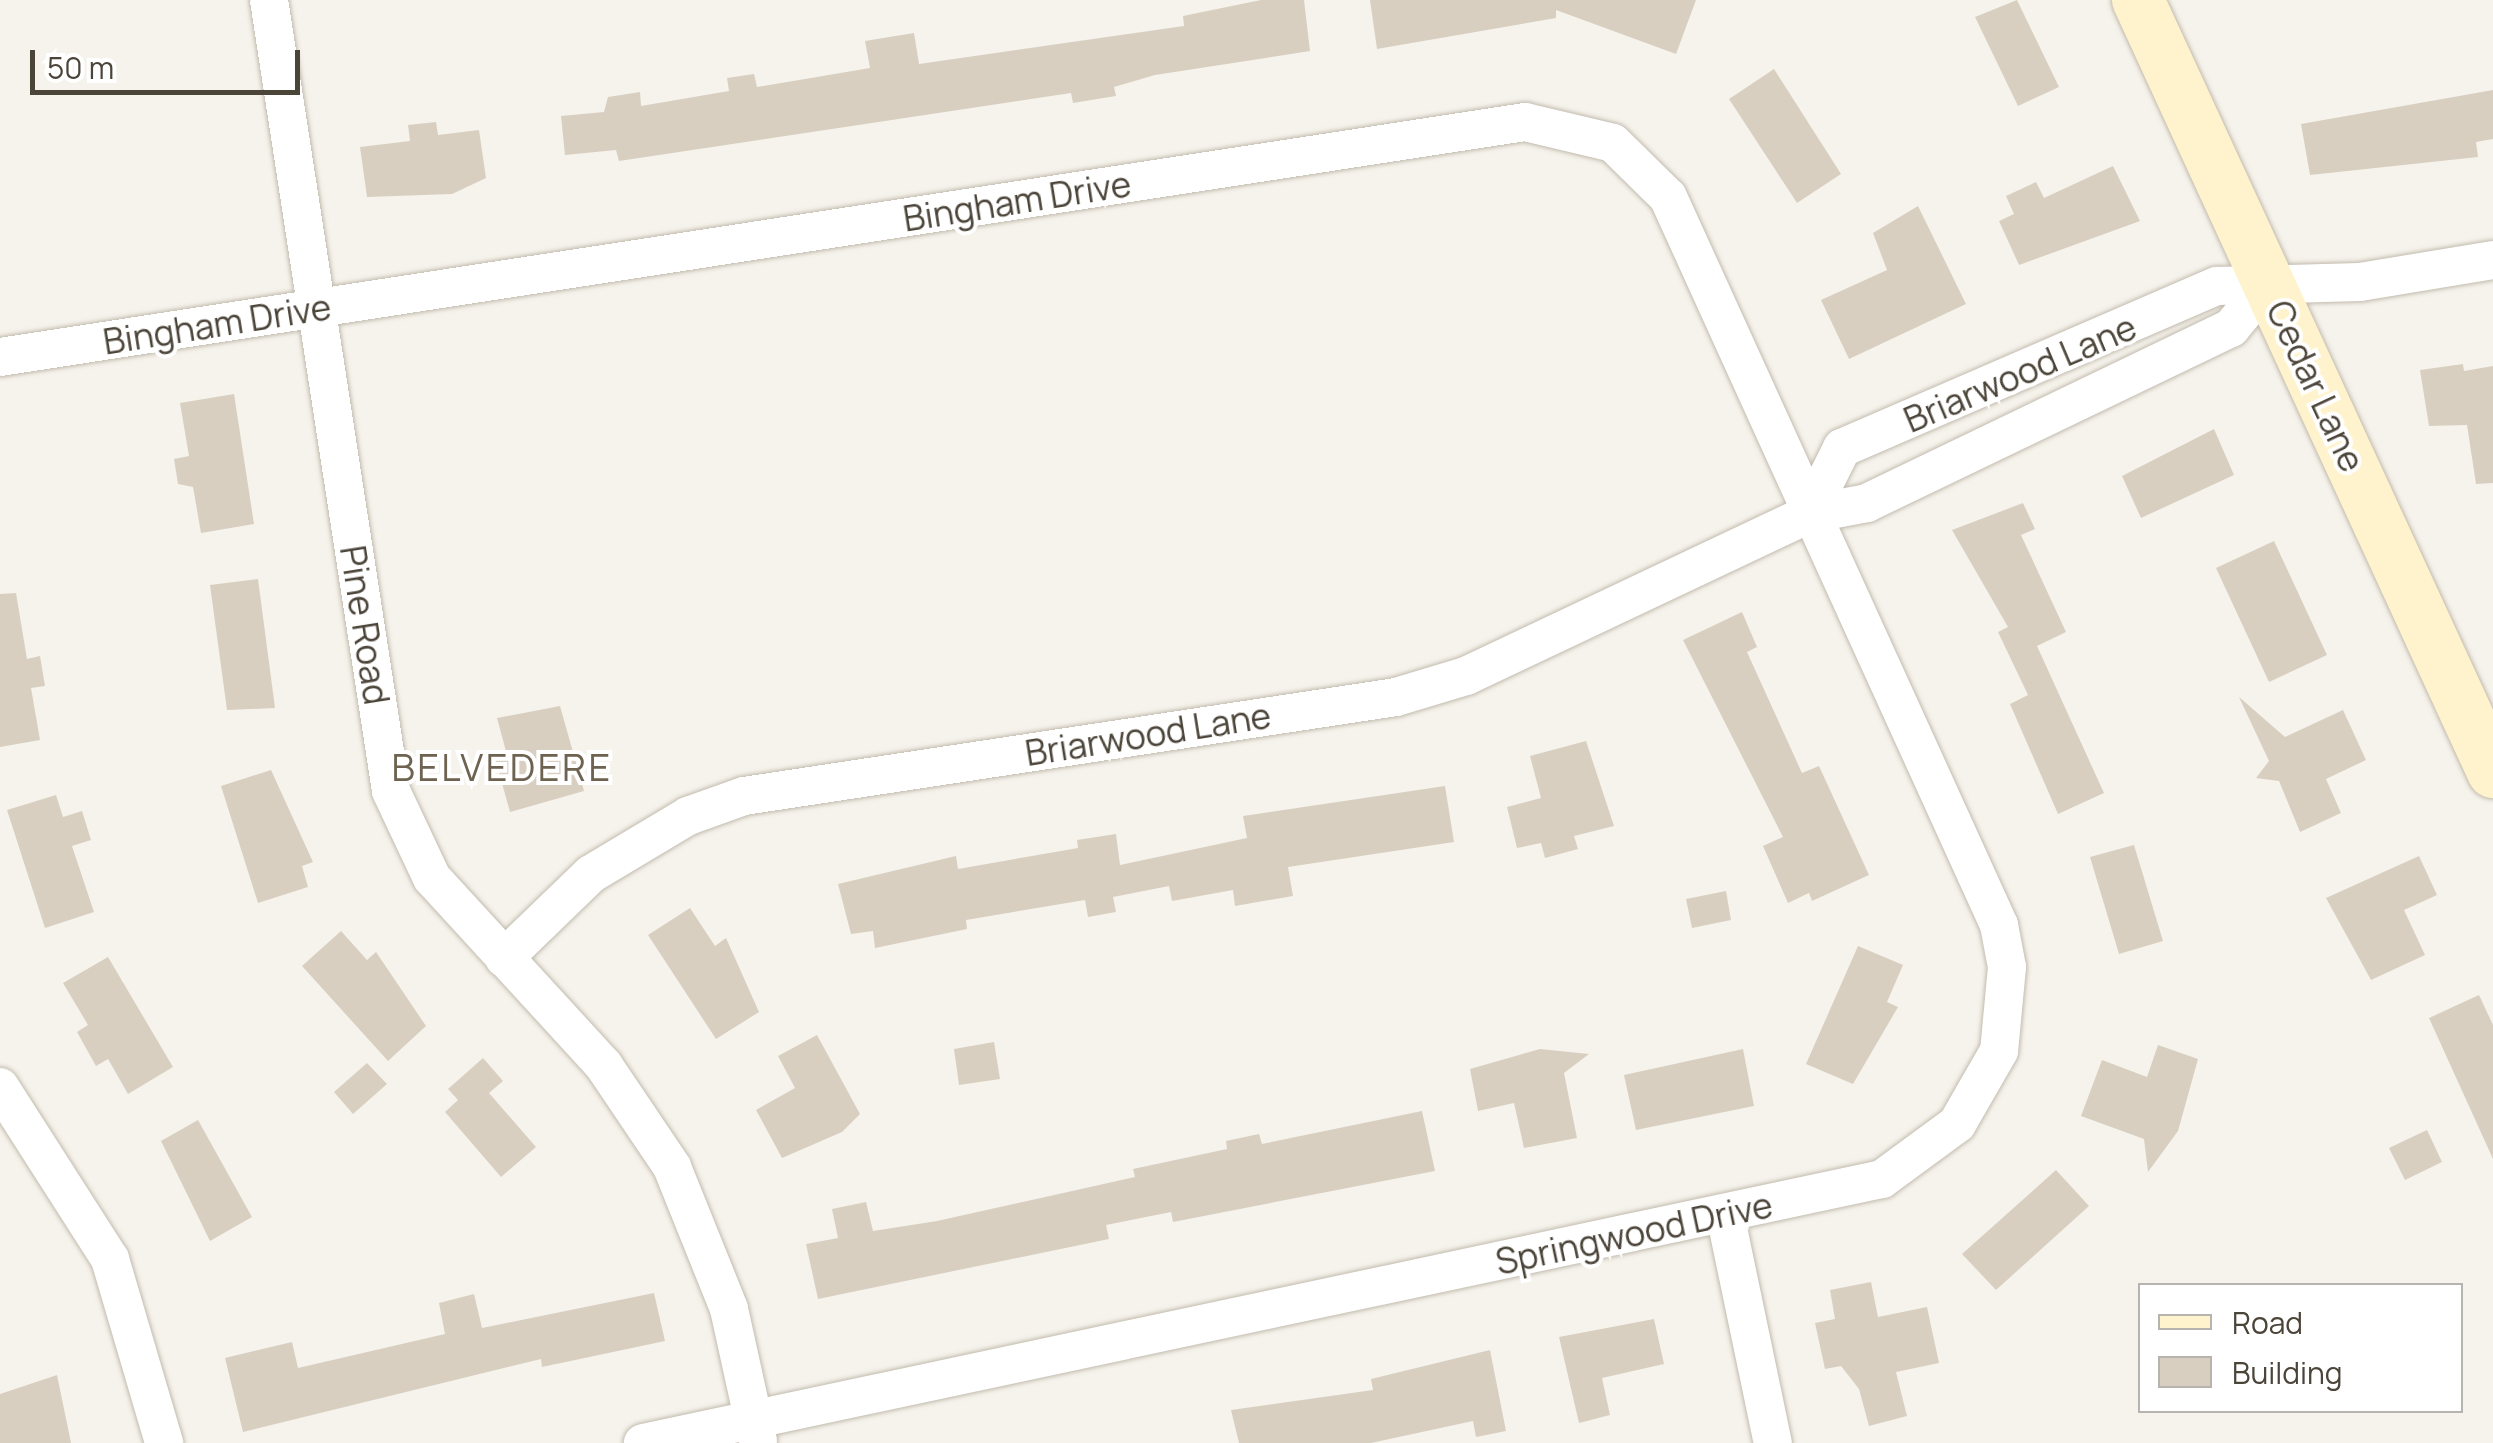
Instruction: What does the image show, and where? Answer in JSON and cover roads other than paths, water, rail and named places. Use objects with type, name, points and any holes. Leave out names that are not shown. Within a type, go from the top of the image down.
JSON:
[{"type":"main road","name":"Cedar Lane","points":[[2138,0],[2493,772]]},
{"type":"street","name":"Pine Road","points":[[269,0],[391,791],[432,878],[604,1066],[672,1168],[730,1308],[756,1431]]},
{"type":"street","name":"Bingham Drive","points":[[0,357],[1524,122],[1613,144],[1668,197],[1809,514]]},
{"type":"street","name":"Briarwood Lane","points":[[1809,514],[1842,448],[2217,286],[2360,282],[2493,260]]},
{"type":"street","name":"Briarwood Lane","points":[[504,958],[591,874],[688,816],[744,796],[1396,696],[1532,647],[1809,514],[1867,503],[2230,328],[2268,283]]},
{"type":"street","name":"Springwood Drive","points":[[642,1443],[756,1431],[1882,1179],[1926,1154],[1981,1090],[2007,1009],[1999,925],[1809,514]]},
{"type":"street","points":[[0,1087],[110,1260],[164,1443]]},
{"type":"street","points":[[1726,1214],[1773,1443]]},
{"type":"district","name":"BELVEDERE","points":[[502,767]]}]
